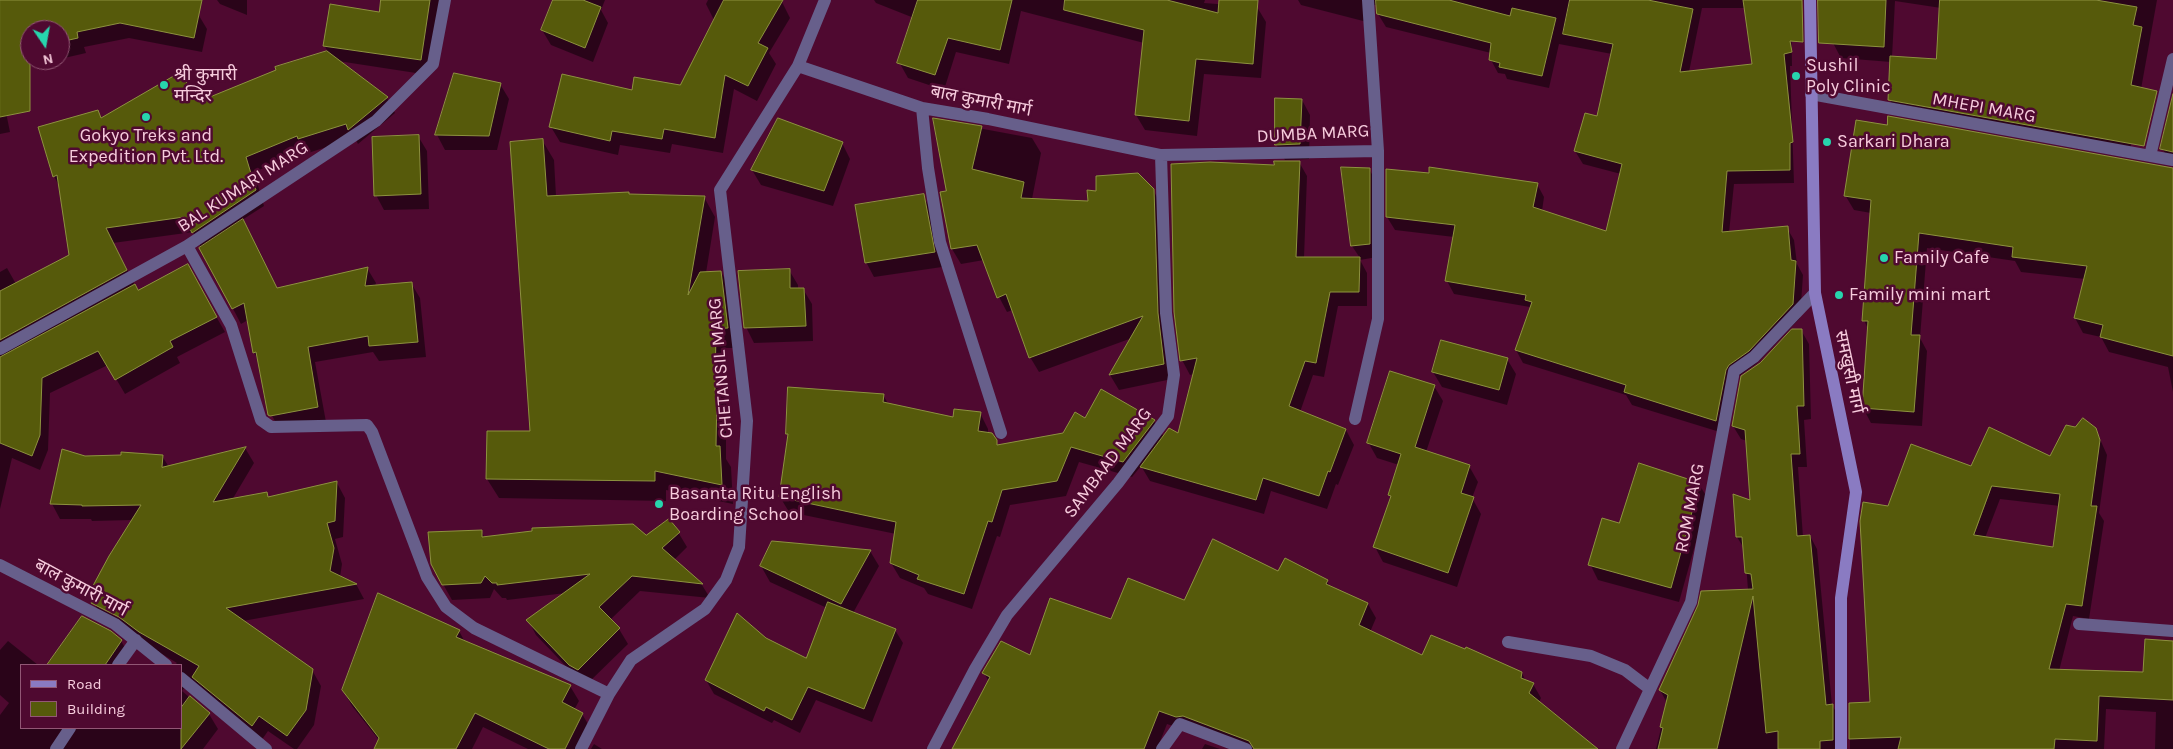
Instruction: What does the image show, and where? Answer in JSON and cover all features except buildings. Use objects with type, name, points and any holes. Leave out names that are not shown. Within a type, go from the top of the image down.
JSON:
[{"type":"main road","name":"समखुसी मार्ग","points":[[1810,0],[1815,294],[1856,492],[1841,598],[1841,749]]},
{"type":"street","name":"BAL KUMARI MARG","points":[[0,349],[187,246],[376,121],[433,64],[445,0]]},
{"type":"street","points":[[798,66],[825,0]]},
{"type":"street","name":"DUMBA MARG","points":[[1162,155],[1378,151],[1368,0]]},
{"type":"street","points":[[2150,156],[2173,59]]},
{"type":"street","name":"बाल कुमारी मार्ग","points":[[798,66],[922,108],[988,119],[1162,155]]},
{"type":"street","name":"CHETANSIL MARG","points":[[581,749],[609,694],[631,660],[705,609],[726,580],[739,547],[747,421],[720,190],[798,66]]},
{"type":"street","name":"MHEPI MARG","points":[[1811,94],[2173,160]]},
{"type":"street","points":[[922,108],[928,168],[940,242],[1001,433]]},
{"type":"street","points":[[1355,419],[1378,319],[1378,151]]},
{"type":"street","name":"SAMBAAD MARG","points":[[933,749],[975,669],[1007,615],[1118,483],[1168,416],[1174,375],[1166,313],[1162,155]]},
{"type":"street","points":[[187,246],[230,325],[261,420],[271,427],[367,424],[372,432],[428,578],[446,607],[474,628],[609,694]]},
{"type":"street","name":"ROM MARG","points":[[1622,749],[1691,602],[1734,371],[1754,357],[1815,294]]},
{"type":"street","name":"बाल कुमारी मार्ग","points":[[0,565],[115,624],[165,664]]},
{"type":"street","points":[[2079,624],[2173,631]]},
{"type":"street","points":[[119,664],[136,640]]},
{"type":"street","points":[[1508,642],[1591,656],[1624,670],[1650,688]]},
{"type":"street","points":[[182,679],[266,749]]},
{"type":"street","points":[[1162,749],[1180,724],[1246,749]]},
{"type":"street","points":[[56,749],[69,729]]},
{"type":"place","name":"Sushil Poly Clinic","points":[[1796,76]]},
{"type":"place","name":"श्री कुमारी मन्दिर","points":[[164,85]]},
{"type":"place","name":"Gokyo Treks and Expedition Pvt. Ltd.","points":[[146,117]]},
{"type":"place","name":"Sarkari Dhara","points":[[1827,142]]},
{"type":"place","name":"Family Cafe","points":[[1884,258]]},
{"type":"place","name":"Family mini mart","points":[[1839,295]]},
{"type":"place","name":"Basanta Ritu English Boarding School","points":[[659,504]]}]
